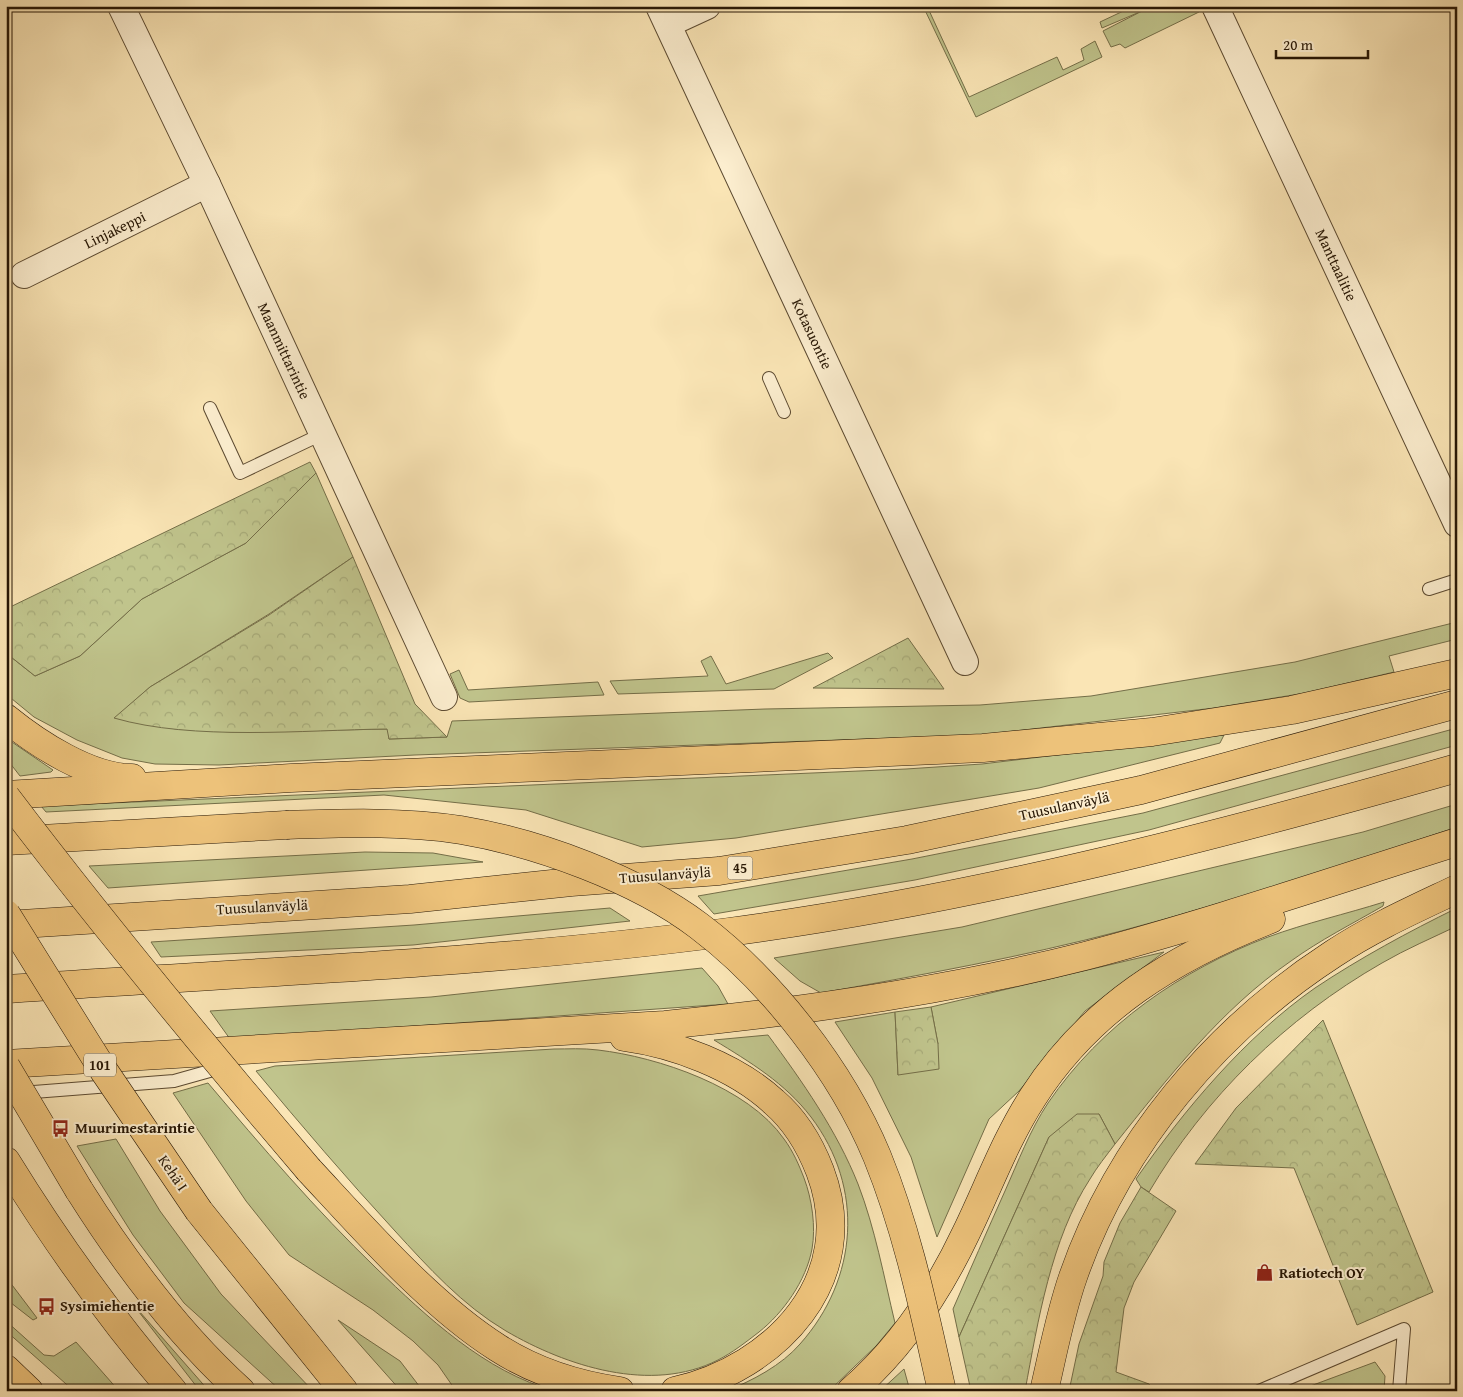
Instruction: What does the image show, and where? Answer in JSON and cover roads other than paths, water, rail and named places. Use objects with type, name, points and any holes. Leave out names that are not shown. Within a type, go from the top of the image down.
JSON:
[{"type":"highway","points":[[6,796],[292,778],[993,747],[1152,732],[1292,710],[1457,673]]},
{"type":"highway","name":"Tuusulanväylä","points":[[6,925],[410,898],[571,882],[719,871],[907,840],[1141,790],[1457,704]]},
{"type":"highway","points":[[6,718],[27,735],[52,750],[82,764],[123,778],[292,778]]},
{"type":"highway","points":[[6,988],[415,964],[730,932],[919,901],[1153,850],[1457,768]]},
{"type":"highway","points":[[6,796],[71,882],[188,1027],[309,1170],[415,1279],[459,1319],[498,1348],[537,1368],[572,1381],[620,1391]]},
{"type":"highway","points":[[6,841],[286,825],[369,823],[409,825],[460,830],[516,842],[618,880],[663,902],[700,926],[736,958],[793,1018],[821,1055],[850,1103],[876,1154],[897,1210],[916,1274],[942,1391]]},
{"type":"highway","points":[[241,1391],[215,1367],[143,1283],[109,1237],[6,1066],[555,1032],[748,1017],[851,1003],[960,983],[1084,956],[1242,912],[1457,842]]},
{"type":"highway","points":[[851,1391],[890,1353],[945,1275],[1010,1138],[1032,1097],[1059,1061],[1095,1022],[1129,994],[1182,959],[1214,942],[1322,899],[1416,855]]},
{"type":"highway","points":[[1044,1391],[1058,1326],[1073,1276],[1097,1219],[1117,1180],[1169,1103],[1204,1062],[1248,1019],[1303,974],[1370,932],[1457,889]]},
{"type":"highway","name":"Kehä I","points":[[6,914],[102,1068],[199,1211],[344,1391]]},
{"type":"highway","points":[[555,1032],[645,1040],[686,1053],[744,1080],[774,1102],[798,1129],[814,1157],[825,1186],[831,1217],[829,1247],[820,1280],[805,1308],[784,1335],[758,1356],[722,1376],[700,1385],[674,1391]]},
{"type":"highway","points":[[6,1161],[113,1317],[173,1391]]},
{"type":"highway","points":[[6,1369],[29,1391]]},
{"type":"street","name":"Maanmittarintie","points":[[121,6],[207,184],[444,697]]},
{"type":"street","points":[[664,15],[707,6]]},
{"type":"street","name":"Manttaalitie","points":[[1215,6],[1457,524]]},
{"type":"street","name":"Kotasuontie","points":[[664,15],[965,662]]},
{"type":"street","name":"Linjakeppi","points":[[24,275],[207,184]]},
{"type":"lane","points":[[769,378],[784,412]]},
{"type":"lane","points":[[210,408],[240,472],[322,434]]},
{"type":"lane","points":[[1429,589],[1457,580]]},
{"type":"lane","points":[[6,1094],[174,1081],[285,1049]]},
{"type":"lane","points":[[1259,1391],[1404,1329],[1399,1391]]},
{"type":"place","name":"Muurimestarintie","points":[[61,1128]]},
{"type":"place","name":"Ratiotech OY","points":[[1265,1273]]},
{"type":"place","name":"Sysimiehentie","points":[[46,1306]]}]
